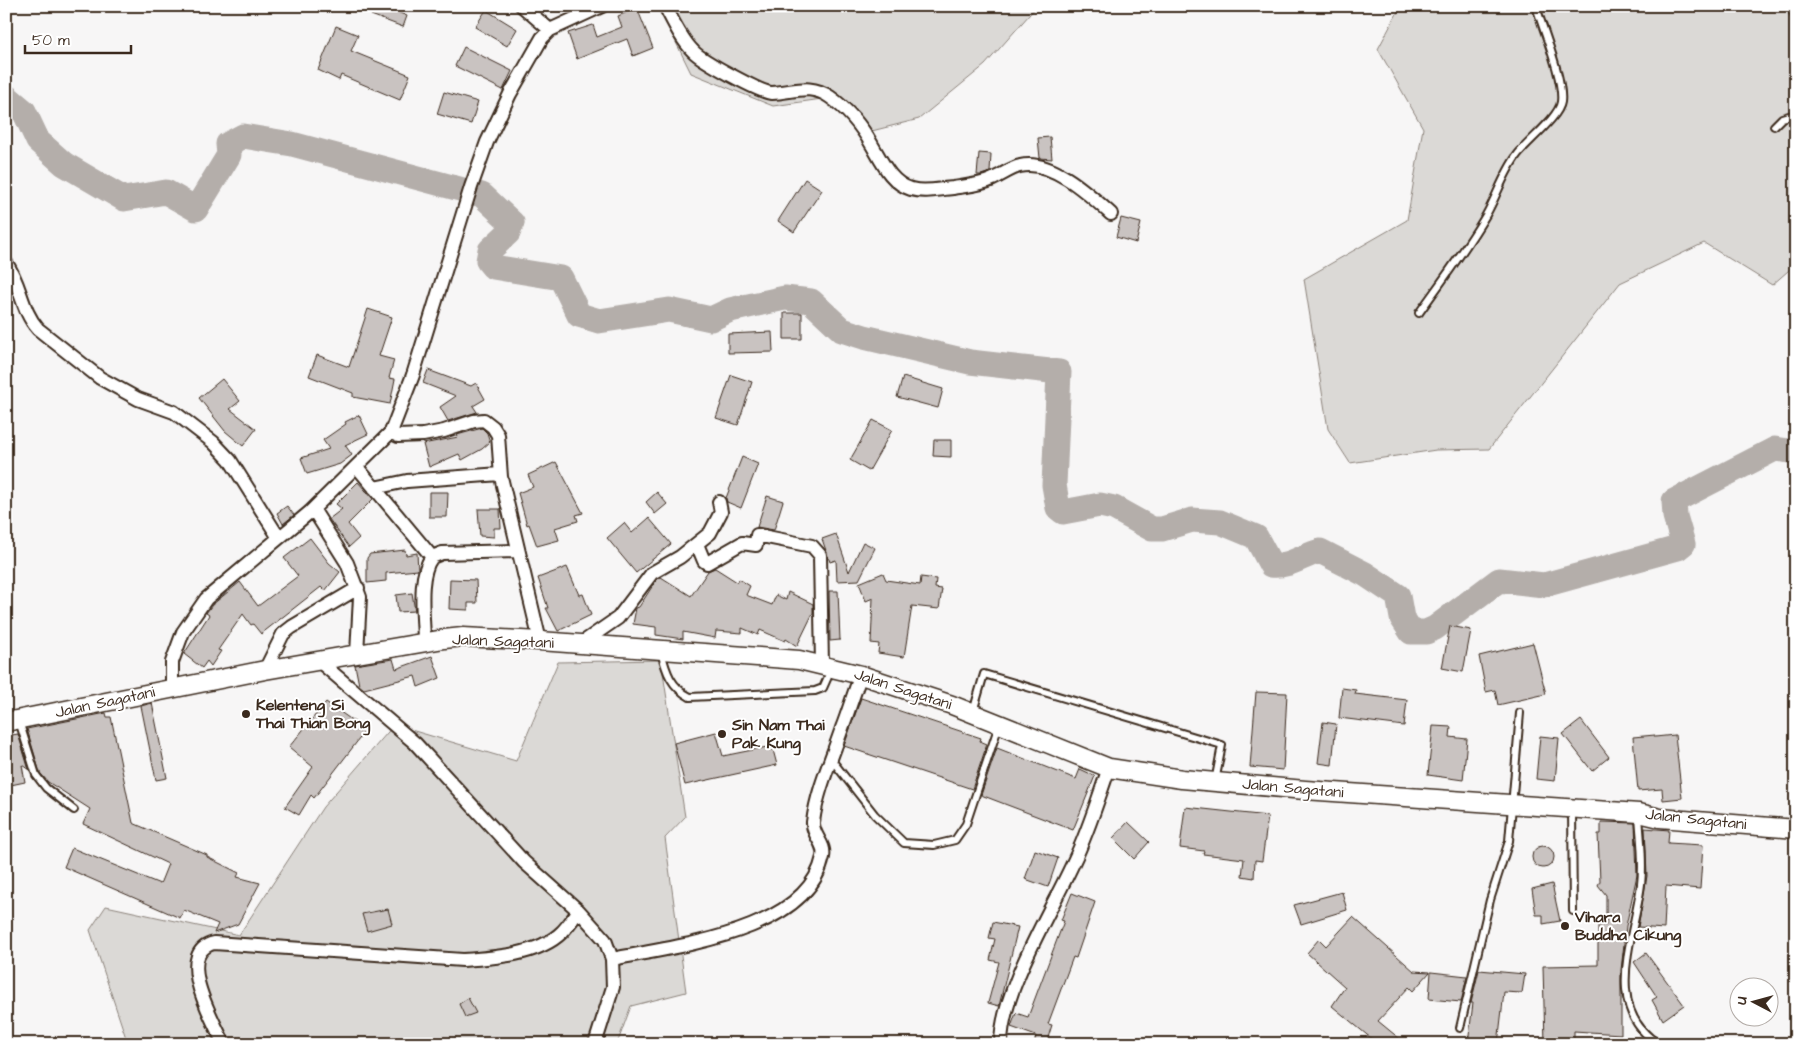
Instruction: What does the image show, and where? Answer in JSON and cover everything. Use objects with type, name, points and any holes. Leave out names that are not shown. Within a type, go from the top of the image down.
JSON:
[{"type":"street","points":[[522,6],[550,30]]},
{"type":"street","points":[[172,688],[171,668],[183,632],[206,599],[313,509],[390,432],[413,375],[471,187],[487,142],[536,47],[550,30],[602,6]]},
{"type":"street","points":[[665,6],[693,52],[756,88],[773,92],[807,88],[830,97],[849,113],[872,144],[883,165],[904,186],[926,191],[970,186],[990,180],[1017,166],[1029,165],[1044,168],[1070,180],[1110,214]]},
{"type":"street","points":[[6,263],[13,272],[30,320],[38,329],[100,378],[138,399],[174,412],[213,442],[230,460],[279,538]]},
{"type":"street","points":[[390,432],[398,436],[423,435],[484,420],[498,435],[500,474],[540,641]]},
{"type":"street","points":[[357,467],[432,557]]},
{"type":"street","points":[[374,488],[407,481],[500,474]]},
{"type":"street","points":[[578,645],[618,618],[652,573],[680,557],[710,533],[721,512],[719,502]]},
{"type":"street","points":[[313,509],[347,563],[358,588],[361,607],[356,654]]},
{"type":"street","points":[[697,544],[704,561],[707,563],[742,543],[756,545],[757,535],[812,546],[818,550],[820,555],[827,666]]},
{"type":"street","points":[[424,642],[424,587],[427,563],[432,557],[448,552],[517,550]]},
{"type":"street","points":[[265,670],[283,634],[292,626],[358,588]]},
{"type":"street","name":"Jalan Sagatani","points":[[12,721],[265,670],[320,662],[424,642],[463,637],[540,641],[799,660],[827,666],[862,675],[972,713],[1109,768],[1215,782],[1305,790],[1639,813],[1660,818],[1796,829]]},
{"type":"street","points":[[320,662],[415,743],[524,862],[579,911],[605,940],[612,959],[613,987],[595,1044]]},
{"type":"street","points":[[612,959],[705,940],[764,922],[791,906],[806,891],[823,858],[823,846],[814,832],[813,821],[831,759],[862,675]]},
{"type":"street","points":[[1001,1044],[1004,1016],[1022,968],[1076,859],[1109,768]]},
{"type":"street","points":[[224,1044],[207,1009],[196,969],[199,954],[208,944],[463,960],[500,958],[548,941],[561,933],[579,911]]},
{"type":"lane","points":[[1419,313],[1452,268],[1486,214],[1516,156],[1534,134],[1555,116],[1561,104],[1561,89],[1536,6]]},
{"type":"lane","points":[[1790,6],[1796,18]]},
{"type":"lane","points":[[1774,126],[1782,118],[1796,114]]},
{"type":"lane","points":[[661,650],[670,680],[678,690],[690,697],[816,691],[823,688],[827,666]]},
{"type":"lane","points":[[972,713],[984,674],[1222,745],[1215,782]]},
{"type":"lane","points":[[1460,1028],[1490,900],[1506,852],[1513,803],[1520,713]]},
{"type":"lane","points":[[12,721],[36,775],[46,788],[74,810]]},
{"type":"lane","points":[[831,759],[875,815],[904,842],[934,845],[955,840],[966,824],[999,723]]},
{"type":"lane","points":[[1572,808],[1573,911]]},
{"type":"lane","points":[[1639,813],[1642,876],[1626,962],[1626,988],[1628,1002],[1639,1027],[1645,1036],[1659,1044]]},
{"type":"shaded area","points":[[658,6],[1037,6],[985,65],[919,119],[864,133],[822,99],[773,106],[691,73]]},
{"type":"shaded area","points":[[1401,6],[1796,6],[1796,264],[1772,285],[1704,243],[1620,283],[1489,449],[1436,450],[1350,463],[1328,429],[1304,279],[1407,220],[1423,128],[1378,49]]},
{"type":"shaded area","points":[[661,660],[685,817],[665,838],[686,992],[631,1006],[617,1044],[128,1044],[90,930],[106,906],[239,935],[323,807],[394,725],[516,761],[558,662]]},
{"type":"building","points":[[374,6],[383,6],[407,16],[403,27],[371,15]]},
{"type":"building","points":[[637,8],[653,48],[633,56],[627,39],[577,59],[568,33],[593,25],[597,37],[622,27],[618,16]]},
{"type":"building","points":[[486,10],[517,29],[507,46],[475,27]]},
{"type":"building","points":[[336,26],[358,35],[351,51],[410,75],[400,100],[341,75],[339,80],[318,70]]},
{"type":"building","points":[[464,47],[512,71],[503,90],[455,66]]},
{"type":"building","points":[[444,92],[478,102],[471,124],[437,114]]},
{"type":"building","points":[[1050,137],[1052,159],[1040,158],[1038,138]]},
{"type":"building","points":[[979,153],[991,154],[990,172],[977,175]]},
{"type":"building","points":[[805,179],[822,190],[794,232],[778,221]]},
{"type":"building","points":[[1121,218],[1141,223],[1136,243],[1116,237]]},
{"type":"building","points":[[368,309],[392,317],[379,356],[394,360],[389,378],[395,379],[390,404],[353,397],[353,393],[309,376],[317,355],[349,367]]},
{"type":"building","points":[[784,313],[802,313],[802,339],[784,339]]},
{"type":"building","points":[[772,332],[773,352],[728,353],[728,334]]},
{"type":"building","points":[[428,370],[471,386],[476,383],[485,399],[473,406],[477,412],[448,421],[440,407],[456,396],[423,383]]},
{"type":"building","points":[[731,375],[752,382],[738,425],[716,418]]},
{"type":"building","points":[[903,377],[943,389],[938,408],[897,397]]},
{"type":"building","points":[[222,379],[240,401],[230,409],[256,429],[243,446],[225,431],[199,398]]},
{"type":"building","points":[[359,415],[368,434],[345,445],[352,455],[340,464],[307,474],[301,458],[329,449],[323,440],[346,424],[345,422]]},
{"type":"building","points":[[873,420],[892,430],[869,471],[850,460]]},
{"type":"building","points":[[482,428],[487,433],[490,442],[482,449],[462,460],[459,454],[429,467],[423,444],[458,437],[457,435]]},
{"type":"building","points":[[934,440],[951,440],[951,457],[933,456]]},
{"type":"building","points":[[742,457],[758,464],[741,508],[727,502],[726,498]]},
{"type":"building","points":[[556,462],[583,513],[576,515],[578,521],[555,528],[559,540],[537,546],[529,524],[527,525],[518,493],[533,487],[528,475]]},
{"type":"building","points":[[358,482],[373,499],[348,524],[359,538],[349,547],[329,519],[342,509],[336,504]]},
{"type":"building","points":[[429,492],[448,492],[447,517],[429,517]]},
{"type":"building","points":[[657,492],[667,504],[655,514],[646,502]]},
{"type":"building","points":[[767,496],[783,501],[774,530],[757,527]]},
{"type":"building","points":[[287,506],[294,515],[283,524],[277,513]]},
{"type":"building","points":[[478,509],[500,509],[501,528],[494,528],[494,537],[480,536]]},
{"type":"building","points":[[649,518],[671,544],[636,573],[607,538],[624,523],[632,533]]},
{"type":"building","points":[[836,534],[849,572],[863,542],[875,548],[859,580],[837,581],[836,560],[830,562],[822,539]]},
{"type":"building","points":[[310,538],[329,563],[340,572],[325,591],[321,587],[261,634],[243,614],[218,650],[221,651],[211,666],[207,661],[202,668],[184,654],[209,615],[206,613],[212,605],[240,582],[258,606],[298,576],[284,558]]},
{"type":"building","points":[[405,550],[406,555],[417,553],[418,570],[386,573],[386,581],[367,583],[367,558],[370,554]]},
{"type":"building","points":[[567,567],[579,595],[583,594],[591,615],[558,631],[546,608],[548,608],[538,578]]},
{"type":"building","points":[[715,568],[737,582],[739,579],[750,586],[746,595],[772,605],[776,595],[786,600],[788,592],[813,604],[813,613],[797,646],[786,639],[785,641],[760,630],[758,635],[742,628],[742,633],[716,631],[715,638],[683,632],[683,639],[656,635],[656,627],[633,624],[636,608],[639,607],[657,579],[661,577],[691,596],[708,571]]},
{"type":"building","points":[[883,573],[886,580],[920,585],[921,577],[936,579],[935,588],[942,589],[939,609],[912,606],[904,657],[878,653],[879,644],[871,643],[873,598],[866,601],[859,583]]},
{"type":"building","points":[[450,579],[476,580],[477,603],[468,603],[468,610],[449,609]]},
{"type":"building","points":[[829,591],[838,591],[840,640],[830,641]]},
{"type":"building","points":[[412,593],[415,611],[398,612],[396,595]]},
{"type":"building","points":[[1450,626],[1471,630],[1463,672],[1442,668]]},
{"type":"building","points":[[1533,643],[1546,694],[1498,705],[1495,690],[1486,692],[1479,656]]},
{"type":"building","points":[[432,656],[440,678],[418,687],[415,676],[364,689],[359,685],[355,665],[393,659],[396,669]]},
{"type":"building","points":[[1342,688],[1356,690],[1355,694],[1407,700],[1404,726],[1339,718]]},
{"type":"building","points":[[1256,692],[1287,693],[1283,770],[1250,767]]},
{"type":"building","points":[[861,698],[981,738],[980,741],[987,744],[972,789],[844,746]]},
{"type":"building","points":[[326,702],[366,730],[314,798],[311,795],[299,815],[285,807],[313,767],[289,747]]},
{"type":"building","points":[[152,703],[167,778],[156,780],[141,706]]},
{"type":"building","points":[[106,713],[107,717],[111,717],[133,823],[207,855],[207,857],[239,873],[237,877],[260,883],[238,924],[214,933],[218,924],[184,910],[180,918],[64,867],[72,848],[160,884],[168,864],[83,824],[90,809],[48,782],[40,773],[27,729]]},
{"type":"building","points":[[1581,720],[1609,757],[1592,771],[1563,734]]},
{"type":"building","points":[[1323,722],[1336,724],[1332,765],[1318,763]]},
{"type":"building","points":[[1433,726],[1451,727],[1450,737],[1467,739],[1463,780],[1428,775]]},
{"type":"building","points":[[716,732],[723,756],[772,746],[777,765],[685,785],[674,743]]},
{"type":"building","points":[[18,734],[29,770],[22,765],[25,782],[6,786],[6,736]]},
{"type":"building","points":[[1655,735],[1655,737],[1675,735],[1682,798],[1663,800],[1662,789],[1638,791],[1633,737]]},
{"type":"building","points":[[1540,736],[1559,738],[1555,781],[1536,779]]},
{"type":"building","points":[[997,748],[1076,779],[1080,769],[1095,776],[1073,830],[981,795]]},
{"type":"building","points":[[1185,807],[1268,816],[1262,861],[1255,860],[1254,878],[1242,876],[1244,859],[1203,854],[1204,851],[1180,848]]},
{"type":"building","points":[[1128,822],[1149,842],[1134,859],[1113,838]]},
{"type":"building","points":[[1601,822],[1635,823],[1637,875],[1626,926],[1621,970],[1621,1034],[1574,1031],[1574,1044],[1545,1044],[1543,966],[1598,965],[1598,925],[1606,925],[1606,895],[1598,885],[1600,881],[1598,834],[1601,834]]},
{"type":"building","points":[[1645,828],[1669,830],[1668,843],[1703,845],[1700,889],[1666,886],[1664,929],[1638,927],[1647,876]]},
{"type":"building","points":[[1543,846],[1551,849],[1554,857],[1551,865],[1543,868],[1535,865],[1532,857],[1535,849]]},
{"type":"building","points":[[1035,850],[1058,858],[1048,887],[1025,879]]},
{"type":"building","points":[[1552,884],[1560,921],[1543,924],[1543,915],[1536,915],[1532,889]]},
{"type":"building","points":[[1342,892],[1347,910],[1301,924],[1294,905]]},
{"type":"building","points":[[1072,893],[1095,902],[1076,958],[1073,957],[1048,1024],[1052,1025],[1046,1044],[1034,1044],[1036,1036],[1011,1027],[1016,1013],[1028,1017],[1064,921],[1061,920]]},
{"type":"building","points":[[388,909],[392,924],[367,931],[362,914]]},
{"type":"building","points":[[1353,917],[1414,971],[1430,972],[1413,991],[1409,987],[1378,1021],[1406,1044],[1378,1044],[1332,1006],[1345,987],[1307,953],[1319,939],[1326,946]]},
{"type":"building","points":[[993,922],[1018,927],[999,1006],[988,1003],[999,962],[990,960],[995,939],[989,938]]},
{"type":"building","points":[[1646,953],[1684,1005],[1663,1020],[1652,1000],[1657,997],[1634,962]]},
{"type":"building","points":[[1479,970],[1525,974],[1522,993],[1504,992],[1498,1044],[1468,1044],[1473,1003],[1471,1003]]},
{"type":"building","points":[[1431,972],[1467,976],[1461,1002],[1429,999]]},
{"type":"building","points":[[468,998],[476,1013],[465,1017],[459,1004]]},
{"type":"waterway","points":[[6,96],[24,111],[38,141],[64,164],[124,199],[166,192],[196,209],[229,155],[228,144],[243,136],[292,144],[482,195],[512,223],[508,233],[490,250],[488,261],[493,267],[561,278],[579,315],[599,321],[669,310],[711,319],[730,310],[785,298],[811,301],[842,330],[864,337],[970,362],[1059,372],[1054,485],[1058,508],[1063,512],[1100,505],[1114,508],[1152,529],[1162,529],[1192,520],[1220,522],[1256,537],[1271,565],[1290,563],[1320,551],[1365,574],[1398,596],[1402,618],[1411,632],[1426,632],[1435,628],[1499,580],[1544,585],[1678,548],[1683,544],[1675,516],[1674,501],[1775,449],[1796,452]]},
{"type":"place","name":"Kelenteng Si Thai Thian Bong","points":[[246,714]]},
{"type":"place","name":"Sin Nam Thai Pak Kung","points":[[722,734]]},
{"type":"place","name":"Vihara Buddha Cikung","points":[[1565,926]]}]
